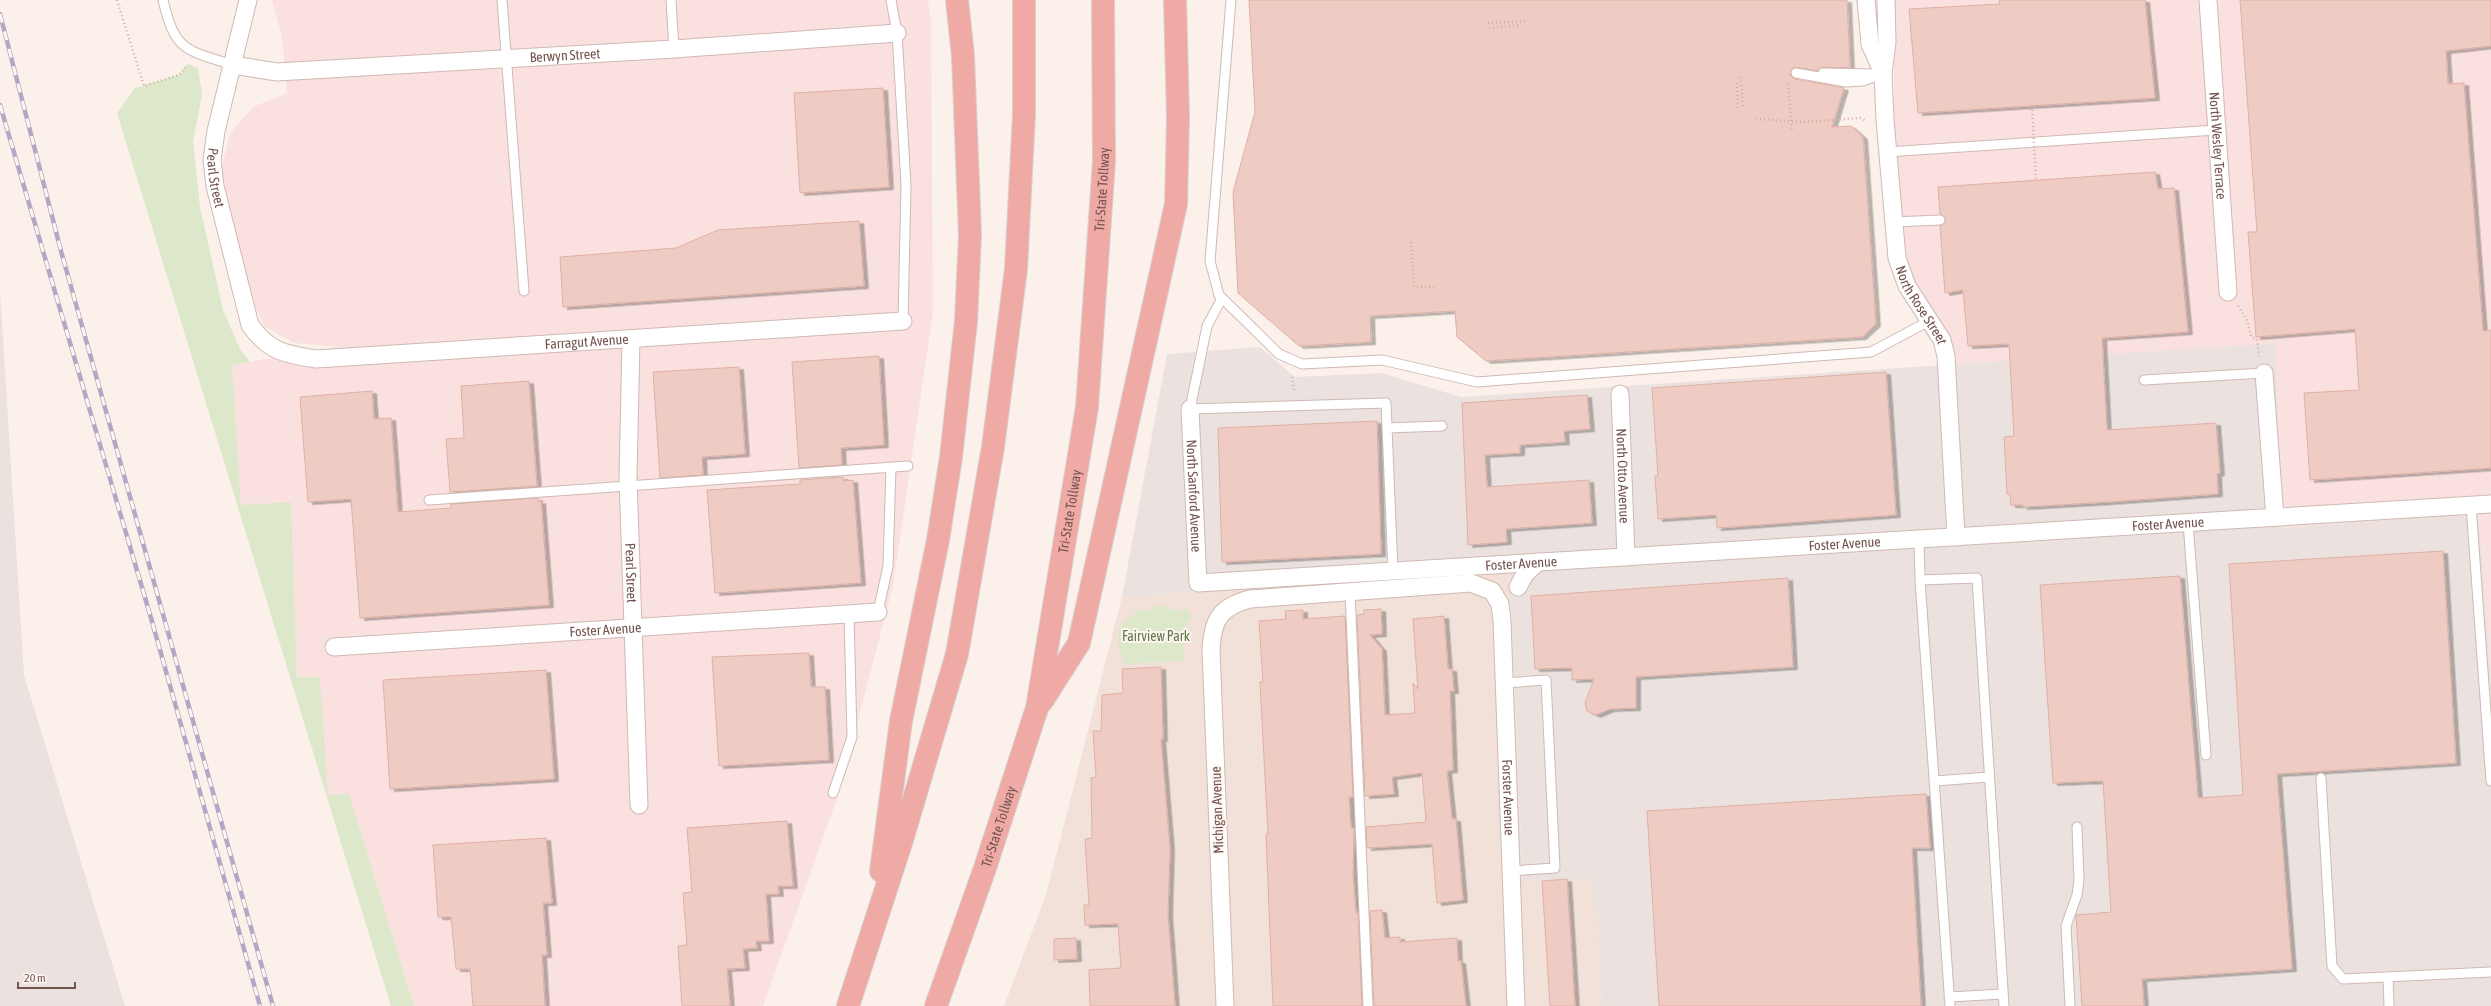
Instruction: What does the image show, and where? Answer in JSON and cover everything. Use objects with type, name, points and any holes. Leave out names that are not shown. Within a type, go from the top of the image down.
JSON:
[{"type":"highway","points":[[874,926],[901,722],[938,540],[951,457],[966,321],[970,235],[963,56],[956,0]]},
{"type":"highway","points":[[848,1006],[957,654],[993,447],[1016,269],[1024,114],[1024,0]]},
{"type":"highway","name":"Tri-State Tollway","points":[[936,1006],[985,868],[1037,708],[1087,407],[1104,161],[1103,0]]},
{"type":"highway","points":[[1037,708],[1078,643],[1176,204],[1178,117],[1175,0]]},
{"type":"street","name":"Pearl Street","points":[[248,0],[216,131],[212,160],[215,186],[250,325],[258,337],[271,348]]},
{"type":"street","name":"North Rose Street","points":[[1866,0],[1870,44],[1883,74]]},
{"type":"street","name":"North Rose Street","points":[[1886,0],[1887,42],[1883,74],[1887,152],[1897,258],[1901,274],[1914,298],[1931,320],[1942,340],[1946,356],[1956,537]]},
{"type":"street","name":"North Wesley Terrace","points":[[2208,0],[2228,292]]},
{"type":"street","name":"Berwyn Street","points":[[233,65],[277,72],[674,49],[897,33]]},
{"type":"street","name":"Farragut Avenue","points":[[271,348],[284,354],[316,359],[631,340],[903,321]]},
{"type":"street","name":"Pearl Street","points":[[631,340],[628,487],[639,805]]},
{"type":"street","points":[[2264,373],[2275,517]]},
{"type":"street","name":"North Otto Avenue","points":[[1620,394],[1626,557]]},
{"type":"street","name":"North Sanford Avenue","points":[[1190,409],[1198,583]]},
{"type":"street","name":"Foster Avenue","points":[[1198,583],[2491,504]]},
{"type":"street","points":[[1518,587],[1525,574],[1538,562]]},
{"type":"street","name":"Foster Avenue","points":[[1219,616],[1227,608],[1250,600],[1471,583],[1492,591]]},
{"type":"street","name":"Forster Avenue","points":[[1492,591],[1500,604],[1505,683],[1516,1006]]},
{"type":"street","name":"Foster Avenue","points":[[334,647],[633,629],[878,612]]},
{"type":"street","name":"Michigan Avenue","points":[[1219,616],[1214,623],[1211,649],[1224,1006]]},
{"type":"lane","points":[[163,0],[169,25],[179,44],[196,53],[233,65]]},
{"type":"lane","points":[[502,0],[524,291]]},
{"type":"lane","points":[[671,0],[674,49]]},
{"type":"lane","points":[[891,0],[897,33],[906,185],[903,321]]},
{"type":"lane","points":[[1230,0],[1210,261],[1219,295],[1279,354],[1302,364],[1382,360],[1477,382],[1871,352],[1931,320]]},
{"type":"lane","points":[[1796,74],[1862,74],[1883,74],[1863,81],[1846,82],[1796,74]]},
{"type":"lane","points":[[1887,152],[2216,130]]},
{"type":"lane","points":[[1893,222],[1940,220]]},
{"type":"lane","points":[[1222,298],[1207,326],[1190,409],[1386,403],[1393,571]]},
{"type":"lane","points":[[2144,380],[2264,373]]},
{"type":"lane","points":[[1387,428],[1442,426]]},
{"type":"lane","points":[[429,500],[908,466]]},
{"type":"lane","points":[[878,612],[888,566],[891,467]]},
{"type":"lane","points":[[2471,505],[2491,781]]},
{"type":"lane","points":[[2188,522],[2206,755]]},
{"type":"lane","points":[[1919,539],[1920,580],[1950,1002],[2003,994]]},
{"type":"lane","points":[[1920,580],[1977,578],[2004,1006]]},
{"type":"lane","points":[[1350,592],[1368,1006]]},
{"type":"lane","points":[[833,793],[852,737],[849,614]]},
{"type":"lane","points":[[1505,683],[1546,680],[1555,868],[1511,871]]},
{"type":"lane","points":[[1934,782],[1989,777]]},
{"type":"lane","points":[[2321,778],[2332,966],[2342,979],[2491,972]]},
{"type":"lane","points":[[2070,1006],[2066,926],[2076,899],[2079,880],[2077,827]]},
{"type":"lane","points":[[2388,977],[2389,1006]]},
{"type":"path","points":[[117,0],[144,86],[179,74],[196,53]]},
{"type":"path","points":[[1488,23],[1527,21]]},
{"type":"path","points":[[1489,28],[1521,26]]},
{"type":"path","points":[[1741,77],[1743,107]]},
{"type":"path","points":[[1787,80],[1792,130]]},
{"type":"path","points":[[1737,83],[1738,109]]},
{"type":"path","points":[[2032,106],[2036,180]]},
{"type":"path","points":[[1756,119],[1804,122],[1860,118],[1867,121]]},
{"type":"path","points":[[1411,242],[1414,287],[1434,287]]},
{"type":"path","points":[[2228,292],[2247,320],[2250,336],[2257,340],[2258,349]]},
{"type":"shaded area","points":[[272,0],[928,0],[931,19],[933,312],[893,586],[839,793],[763,1006],[414,1006],[349,794],[328,796],[320,678],[297,678],[291,502],[241,506],[232,365],[339,347],[294,343],[264,326],[246,287],[221,168],[231,132],[253,107],[287,93],[282,37]]},
{"type":"shaded area","points":[[1894,0],[2491,0],[2491,679],[2479,513],[2282,528],[2276,344],[1955,365],[1922,298],[1902,251],[1894,122]]},
{"type":"shaded area","points":[[0,289],[24,675],[125,1006],[0,1006]]},
{"type":"shaded area","points":[[2276,343],[2282,528],[2479,513],[2491,679],[2491,1006],[1602,1006],[1594,878],[1523,882],[1509,571],[1122,597],[1167,354],[1260,347],[1295,377],[1381,373],[1461,397]]},
{"type":"shaded area","points":[[1509,571],[1523,882],[1594,877],[1602,1006],[1004,1006],[1046,895],[1122,597]]},
{"type":"green space","points":[[188,64],[198,68],[202,94],[193,142],[200,207],[223,310],[240,349],[250,362],[232,365],[241,505],[291,502],[297,677],[320,677],[328,795],[349,794],[414,1006],[391,1006],[117,113],[135,88],[179,75]]},
{"type":"green space","name":"Fairview Park","points":[[1160,605],[1180,612],[1185,608],[1192,616],[1184,627],[1183,661],[1125,664],[1118,639],[1118,633],[1124,622],[1139,610],[1147,611]]},
{"type":"building","points":[[1249,0],[1847,0],[1850,68],[1823,67],[1818,71],[1794,67],[1790,75],[1795,79],[1844,88],[1832,127],[1851,126],[1863,137],[1876,324],[1862,337],[1486,361],[1457,337],[1455,311],[1370,316],[1371,342],[1299,346],[1238,293],[1233,192],[1255,112]]},
{"type":"building","points":[[1999,0],[2145,0],[2155,98],[1918,113],[1909,9],[2000,4]]},
{"type":"building","points":[[2240,0],[2491,0],[2491,46],[2446,51],[2448,84],[2464,83],[2483,331],[2491,330],[2491,468],[2310,480],[2304,393],[2359,390],[2355,329],[2256,337],[2248,232],[2257,232]]},
{"type":"building","points":[[883,88],[889,187],[800,193],[794,93]]},
{"type":"building","points":[[2155,172],[2158,189],[2174,188],[2188,332],[2102,338],[2107,430],[2216,423],[2220,473],[2217,474],[2218,494],[2023,507],[2023,505],[2011,505],[2010,494],[2007,494],[2004,437],[2014,436],[2009,344],[1968,346],[1963,290],[1945,293],[1940,226],[1946,219],[1940,214],[1938,187]]},
{"type":"building","points":[[859,221],[864,286],[563,307],[560,257],[676,248],[718,230]]},
{"type":"building","points":[[879,356],[884,445],[841,448],[842,465],[799,468],[792,362]]},
{"type":"building","points":[[739,367],[745,454],[702,457],[703,475],[660,478],[653,372]]},
{"type":"building","points":[[1886,372],[1896,515],[1717,528],[1716,515],[1658,519],[1655,476],[1658,475],[1652,388]]},
{"type":"building","points":[[529,381],[537,486],[450,492],[446,439],[464,438],[461,386]]},
{"type":"building","points":[[372,391],[374,419],[391,418],[398,512],[451,508],[451,504],[538,498],[538,502],[541,501],[549,605],[360,618],[351,499],[308,502],[300,397]]},
{"type":"building","points":[[1587,395],[1590,429],[1564,431],[1565,442],[1520,445],[1520,453],[1485,455],[1487,487],[1589,480],[1592,523],[1506,529],[1507,542],[1468,545],[1462,403]]},
{"type":"building","points":[[1377,421],[1381,554],[1222,562],[1218,428]]},
{"type":"building","points":[[843,477],[843,481],[853,480],[861,583],[715,593],[707,490],[800,484],[800,480]]},
{"type":"building","points":[[2443,551],[2456,763],[2277,774],[2292,969],[2142,979],[2144,1006],[2082,1006],[2076,915],[2111,912],[2103,781],[2053,783],[2040,585],[2180,576],[2198,798],[2243,795],[2229,564]]},
{"type":"building","points":[[1788,578],[1793,667],[1636,677],[1636,708],[1610,709],[1596,715],[1587,711],[1585,703],[1594,679],[1572,680],[1572,668],[1535,669],[1531,596]]},
{"type":"building","points":[[1381,609],[1382,634],[1370,635],[1382,649],[1385,715],[1415,713],[1413,683],[1418,689],[1413,619],[1444,616],[1448,669],[1452,669],[1454,691],[1450,691],[1453,770],[1447,771],[1452,819],[1456,819],[1463,900],[1437,903],[1432,844],[1367,848],[1366,827],[1426,822],[1422,773],[1392,777],[1394,794],[1365,796],[1357,615],[1364,614],[1364,610]]},
{"type":"building","points":[[1303,610],[1303,619],[1345,616],[1353,797],[1349,797],[1351,828],[1354,828],[1353,875],[1356,913],[1358,912],[1362,1006],[1273,1006],[1266,834],[1268,834],[1260,682],[1263,682],[1259,621],[1286,619],[1285,611]]},
{"type":"building","points":[[809,653],[811,687],[825,687],[829,760],[719,766],[712,657]]},
{"type":"building","points":[[1161,667],[1163,739],[1161,739],[1170,848],[1168,914],[1175,1006],[1090,1006],[1089,970],[1121,968],[1118,924],[1085,925],[1084,905],[1089,905],[1085,839],[1092,838],[1091,778],[1096,777],[1093,731],[1101,731],[1102,695],[1123,693],[1122,669]]},
{"type":"building","points":[[546,670],[554,779],[390,789],[383,680]]},
{"type":"building","points":[[1926,794],[1930,848],[1912,848],[1921,1006],[1659,1006],[1647,811]]},
{"type":"building","points":[[787,821],[793,886],[778,886],[779,894],[766,894],[769,941],[756,941],[757,948],[743,949],[745,968],[727,969],[730,1006],[682,1006],[678,946],[687,945],[683,893],[692,892],[687,828]]},
{"type":"building","points":[[546,838],[552,903],[543,903],[547,955],[542,955],[545,1006],[473,1006],[470,969],[456,969],[451,917],[438,917],[433,845]]},
{"type":"building","points":[[1567,879],[1575,1006],[1550,1006],[1542,881]]},
{"type":"building","points":[[1382,910],[1385,938],[1400,937],[1400,942],[1457,938],[1458,961],[1461,961],[1466,1006],[1374,1006],[1370,911]]},
{"type":"building","points":[[1076,938],[1077,959],[1054,960],[1054,939]]},
{"type":"railway","points":[[0,14],[61,251],[273,1006]]},
{"type":"railway","points":[[0,105],[151,618],[260,1006]]}]
